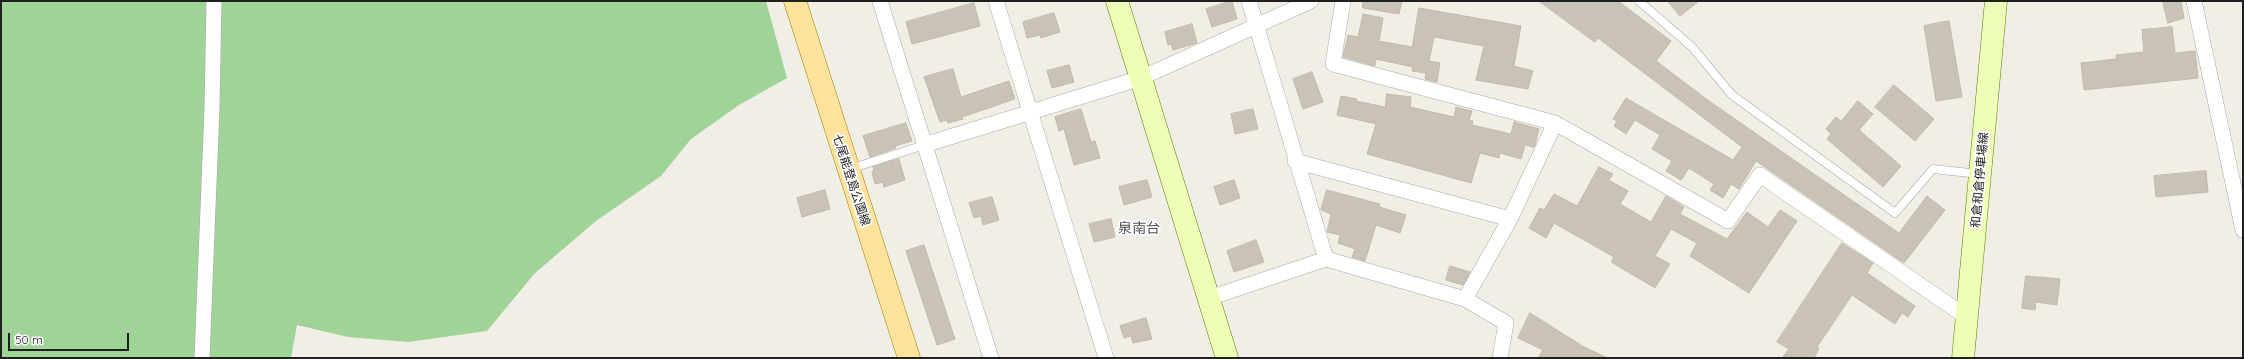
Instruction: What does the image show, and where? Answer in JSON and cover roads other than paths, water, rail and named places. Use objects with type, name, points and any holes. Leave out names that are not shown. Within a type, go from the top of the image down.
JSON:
[{"type":"main road","name":"七尾能登島公園線","points":[[795,1],[847,170],[909,358]]},
{"type":"street","points":[[202,358],[212,108],[214,1]]},
{"type":"street","points":[[880,1],[991,358]]},
{"type":"street","points":[[996,1],[1032,113],[1106,358]]},
{"type":"street","points":[[1117,1],[1227,358]]},
{"type":"street","points":[[1249,1],[1295,161],[1326,260]]},
{"type":"street","points":[[924,145],[1032,113],[1141,78],[1311,1]]},
{"type":"street","points":[[1343,1],[1333,64],[1555,123],[1728,221],[1760,175],[1968,318]]},
{"type":"street","name":"和倉和倉停車場線","points":[[1963,358],[1968,318],[1996,1]]},
{"type":"street","points":[[2194,1],[2243,230]]},
{"type":"street","points":[[1465,299],[1510,219],[1555,123]]},
{"type":"street","points":[[1295,161],[1510,219]]},
{"type":"street","points":[[1209,298],[1326,260],[1465,299],[1506,323],[1500,358]]},
{"type":"lane","points":[[1639,1],[1692,47],[1732,96],[1895,213],[1933,169],[1981,174]]},
{"type":"lane","points":[[847,170],[924,145]]},
{"type":"district","name":"泉南台","points":[[1139,229]]}]
